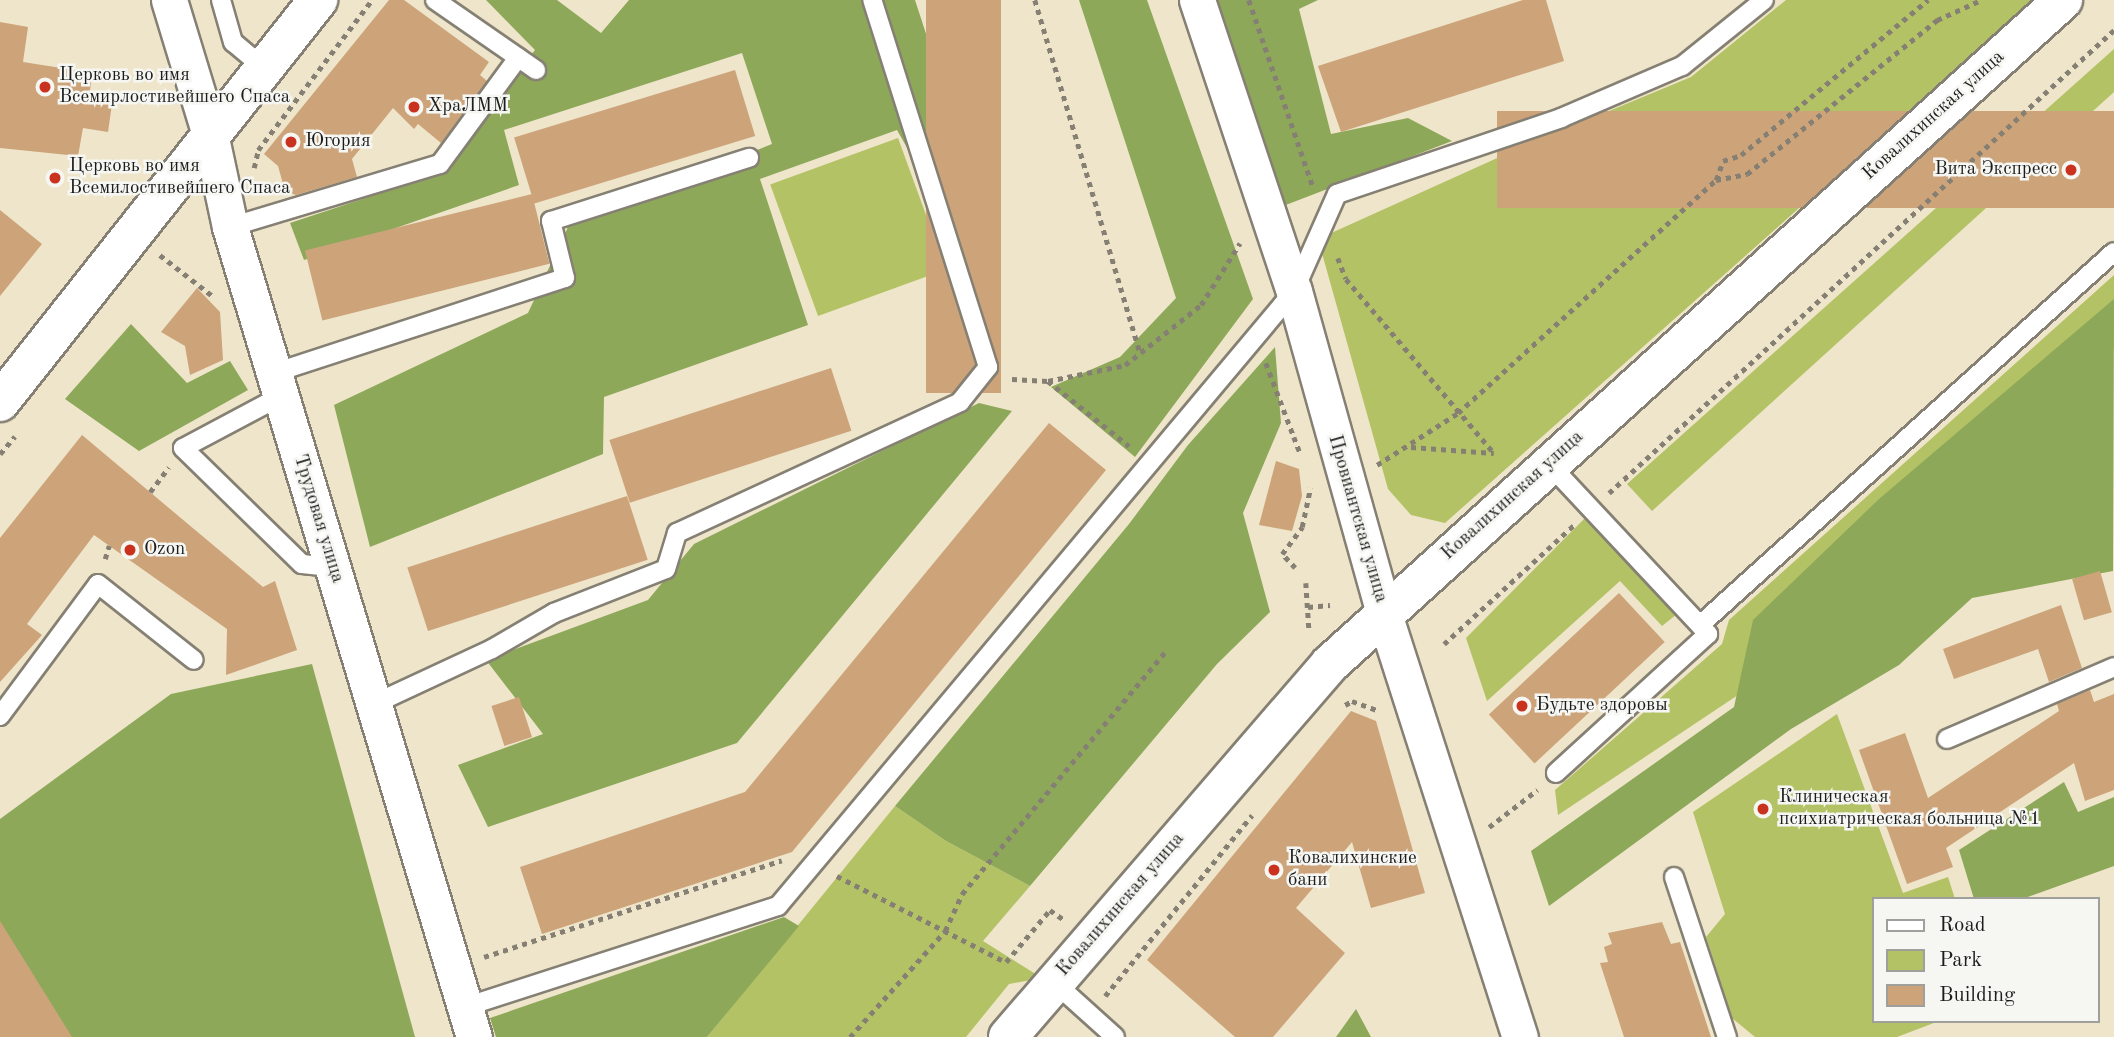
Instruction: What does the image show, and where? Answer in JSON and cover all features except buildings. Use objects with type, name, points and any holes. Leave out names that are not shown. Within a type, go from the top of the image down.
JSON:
[{"type":"street","name":"Трудовая улица","points":[[169,0],[211,138],[230,227],[470,1022]]},
{"type":"street","points":[[0,402],[318,0]]},
{"type":"street","name":"Провиантская улица","points":[[1197,0],[1294,291],[1384,614],[1520,1037]]},
{"type":"street","name":"Ковалихинская улица","points":[[1008,1037],[1091,937],[1330,664],[2063,0]]},
{"type":"lane","points":[[221,0],[233,42],[264,68]]},
{"type":"lane","points":[[435,0],[536,69]]},
{"type":"lane","points":[[374,704],[492,649],[554,614],[666,569],[677,533],[960,402],[988,367],[872,0]]},
{"type":"lane","points":[[470,1022],[778,906],[1294,291],[1326,226],[1337,194],[1561,118],[1682,66],[1764,0]]},
{"type":"lane","points":[[230,227],[440,164],[519,58]]},
{"type":"lane","points":[[333,567],[302,564],[183,448],[277,385],[565,278],[551,221],[749,158]]},
{"type":"lane","points":[[1700,625],[2114,252]]},
{"type":"lane","points":[[1549,464],[1708,634],[1556,773]]},
{"type":"lane","points":[[0,716],[98,584],[194,660]]},
{"type":"lane","points":[[1947,739],[2114,667]]},
{"type":"lane","points":[[1674,877],[1727,1037]]},
{"type":"lane","points":[[1054,982],[1115,1037]]},
{"type":"path","points":[[1035,0],[1140,354]]},
{"type":"path","points":[[1249,0],[1346,279],[1494,453],[1411,446]]},
{"type":"path","points":[[1346,482],[1411,446],[1458,413],[1716,180],[1723,161],[1741,155],[1928,0]]},
{"type":"path","points":[[1716,180],[1747,174],[1937,20],[1982,0]]},
{"type":"path","points":[[1444,644],[2114,30]]},
{"type":"path","points":[[1256,336],[1303,459]]},
{"type":"path","points":[[1294,437],[1304,439]]},
{"type":"path","points":[[1295,568],[1282,554],[1303,527],[1309,507],[1309,480]]},
{"type":"path","points":[[1306,583],[1309,628]]},
{"type":"path","points":[[1308,607],[1330,605]]},
{"type":"path","points":[[850,1037],[945,931],[962,894],[1167,650]]},
{"type":"path","points":[[1337,710],[1352,701],[1382,714]]},
{"type":"path","points":[[1457,839],[1498,824],[1556,773]]},
{"type":"path","points":[[1090,1014],[1260,805]]},
{"type":"path","points":[[813,864],[1006,962],[1050,909],[1131,964]]},
{"type":"green space","points":[[486,0],[557,0],[601,33],[629,0],[915,0],[975,184],[968,255],[897,130],[760,179],[808,325],[604,397],[603,454],[370,547],[334,405],[528,313],[568,227],[772,144],[742,53],[504,130],[519,185],[304,260],[290,223],[441,173],[535,50]]},
{"type":"green space","points":[[1079,0],[1147,0],[1253,299],[1135,457],[1051,387],[1120,357],[1176,298]]},
{"type":"green space","points":[[1214,0],[1318,0],[1299,9],[1331,134],[1408,118],[1452,141],[1278,208]]},
{"type":"green space","points":[[1786,0],[2033,0],[1445,523],[1411,515],[1388,489],[1318,239],[1515,150],[1691,77]]},
{"type":"green space","points":[[2114,49],[2114,92],[1652,511],[1627,484]]},
{"type":"green space","points":[[898,138],[946,270],[818,316],[770,185]]},
{"type":"green space","points":[[2114,275],[2114,348],[1804,651],[1558,815],[1555,790],[1722,644],[1729,620]]},
{"type":"green space","points":[[2114,299],[2113,571],[1972,598],[1899,665],[1791,729],[1549,906],[1531,851],[1734,707],[1753,620],[1879,499]]},
{"type":"green space","points":[[131,324],[187,383],[230,361],[248,390],[139,451],[65,399]]},
{"type":"green space","points":[[1275,347],[1281,423],[1243,513],[1270,612],[1217,664],[1030,886],[946,841],[895,806],[1129,524],[1188,445]]},
{"type":"green space","points":[[979,403],[1012,411],[737,743],[488,827],[458,765],[543,734],[486,660],[648,600],[694,544]]},
{"type":"green space","points":[[1587,516],[1677,614],[1662,626],[1620,581],[1487,701],[1466,638]]},
{"type":"green space","points":[[312,664],[415,1037],[0,1037],[0,819],[171,694]]},
{"type":"green space","points":[[1837,714],[1903,893],[1948,877],[1954,897],[1872,897],[1872,1023],[1934,1023],[1897,1037],[1755,1037],[1732,1018],[1706,937],[1725,914],[1693,812]]},
{"type":"green space","points":[[2064,782],[2078,812],[2114,797],[2114,866],[2028,897],[1973,897],[1959,850]]},
{"type":"green space","points":[[895,806],[946,841],[1030,886],[983,941],[1042,978],[1009,984],[966,1037],[707,1037]]},
{"type":"green space","points":[[784,917],[799,926],[707,1037],[496,1037],[490,1018]]},
{"type":"green space","points":[[1356,1009],[1371,1037],[1336,1037]]},
{"type":"place","name":"Церковь во имя Всемирлостивейшего Спаса","points":[[45,87]]},
{"type":"place","name":"ХраЛММ","points":[[414,107]]},
{"type":"place","name":"Югория","points":[[291,142]]},
{"type":"place","name":"Вита Экспресс","points":[[2071,170]]},
{"type":"place","name":"Церковь во имя Всемилостивейшего Спаса","points":[[55,178]]},
{"type":"place","name":"Ozon","points":[[130,550]]},
{"type":"place","name":"Будьте здоровы","points":[[1522,706]]},
{"type":"place","name":"Клиническая психиатрическая больница №1","points":[[1763,809]]},
{"type":"place","name":"Ковалихинские бани","points":[[1274,870]]}]
